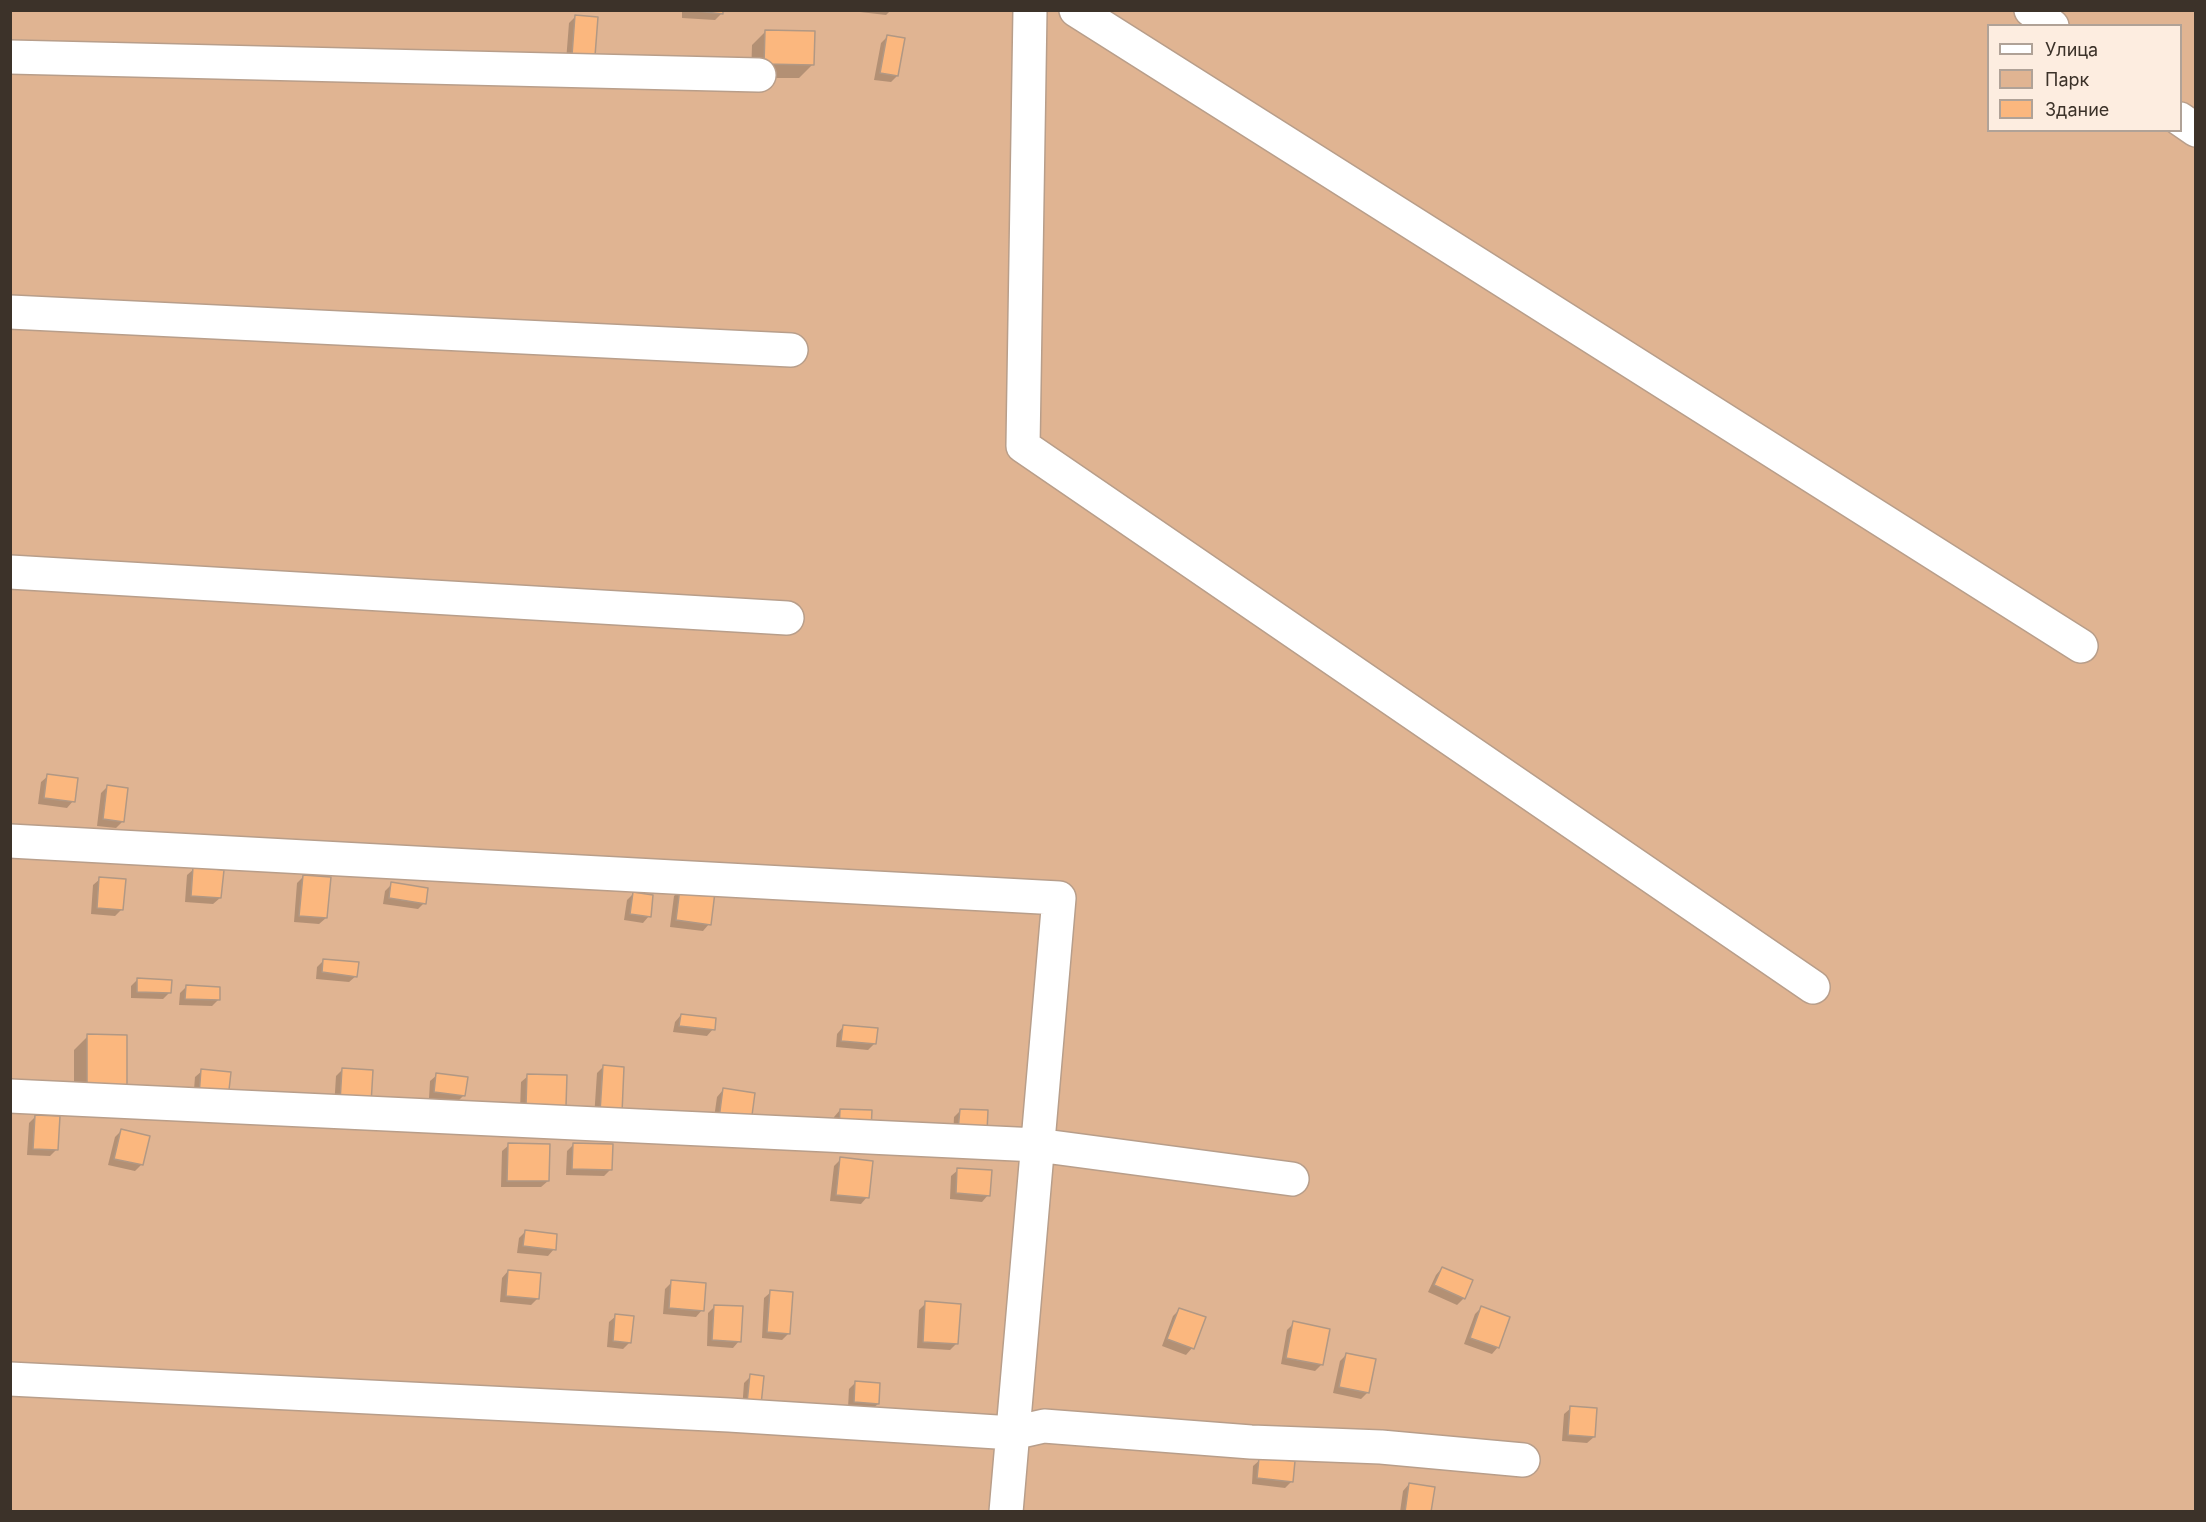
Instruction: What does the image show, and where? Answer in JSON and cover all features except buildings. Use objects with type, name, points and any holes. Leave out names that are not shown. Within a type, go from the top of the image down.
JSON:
[{"type":"street","points":[[1030,10],[1023,446],[1813,987]]},
{"type":"street","points":[[1076,10],[2081,646]]},
{"type":"street","points":[[2031,10],[2049,24]]},
{"type":"street","points":[[10,57],[759,75]]},
{"type":"street","points":[[2182,120],[2196,130]]},
{"type":"street","points":[[10,312],[791,350]]},
{"type":"street","points":[[10,572],[787,618]]},
{"type":"street","points":[[10,841],[1059,898],[1006,1512]]},
{"type":"street","points":[[10,1096],[1037,1145],[1292,1179]]},
{"type":"street","points":[[10,1379],[729,1415],[1013,1433],[1044,1426],[1251,1442],[1381,1447],[1523,1460]]},
{"type":"green space","points":[[11,11],[2195,11],[2195,1511],[11,1511]]}]
